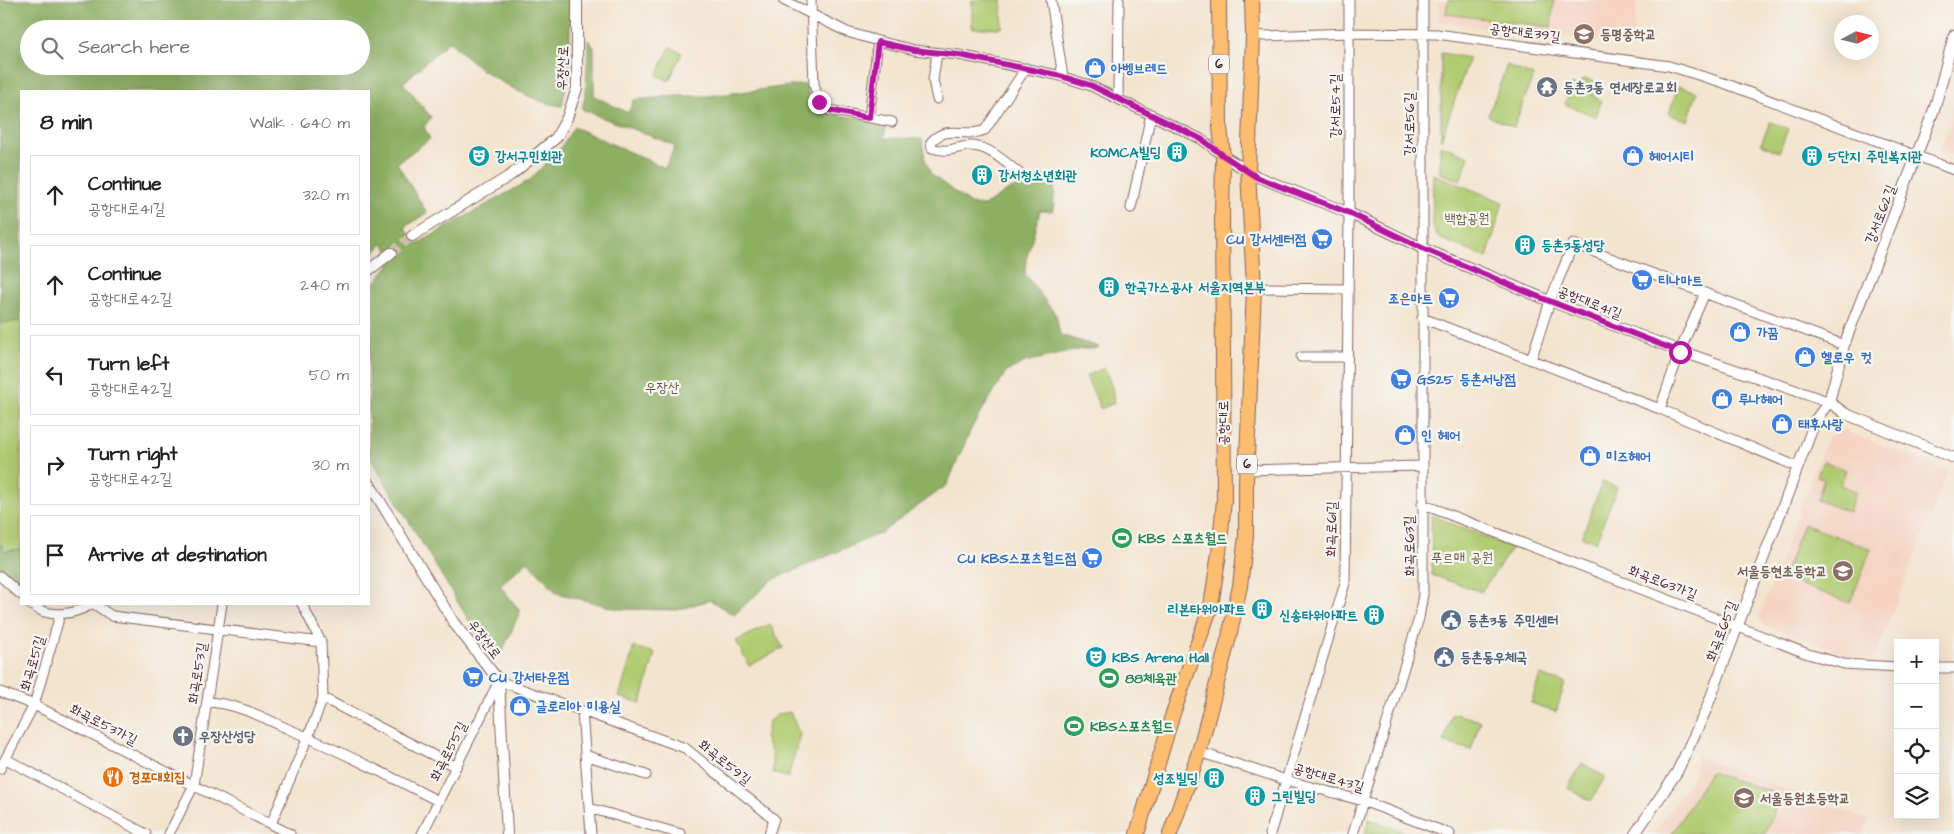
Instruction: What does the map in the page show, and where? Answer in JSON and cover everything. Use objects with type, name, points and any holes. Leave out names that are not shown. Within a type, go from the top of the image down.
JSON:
[{"type":"main road","name":"공항대로","points":[[1137,834],[1173,713],[1211,606],[1219,553],[1224,500],[1222,217],[1224,156],[1220,127],[1219,0]]},
{"type":"main road","name":"공항대로","points":[[1170,834],[1199,752],[1229,637],[1240,586],[1246,536],[1246,470],[1254,288],[1248,171],[1253,35],[1252,0]]},
{"type":"street","name":"우장산로","points":[[412,236],[511,175],[556,138],[567,118],[577,88],[578,0]]},
{"type":"street","points":[[783,0],[847,32],[878,42],[914,50],[959,55],[1026,68],[1090,85],[1201,139],[1224,156]]},
{"type":"street","points":[[811,0],[814,84],[819,102],[829,110],[892,122]]},
{"type":"street","points":[[1051,0],[1063,77]]},
{"type":"street","points":[[1118,98],[1119,0]]},
{"type":"street","name":"강서로54길","points":[[1349,0],[1349,213]]},
{"type":"street","name":"강서로56길","points":[[1422,248],[1423,0]]},
{"type":"street","name":"공항대로39길","points":[[1253,35],[1437,34],[1670,66],[1724,83],[1954,170]]},
{"type":"street","name":"강서로62길","points":[[1829,402],[1844,345],[1935,107],[1954,35]]},
{"type":"street","points":[[869,118],[878,42]]},
{"type":"street","points":[[937,52],[933,80],[937,99]]},
{"type":"street","points":[[1019,172],[981,147],[970,146],[944,152],[932,148],[930,142],[938,134],[951,132],[977,134],[985,130],[1026,68]]},
{"type":"street","points":[[1131,208],[1151,114]]},
{"type":"street","name":"공항대로41길","points":[[1224,156],[1258,178],[1349,213],[1422,248],[1550,301],[1680,352],[1829,402],[1846,414],[1954,458]]},
{"type":"street","name":"화곡로61길","points":[[1270,834],[1344,583],[1349,213]]},
{"type":"street","points":[[1531,360],[1550,301],[1573,244],[1844,345]]},
{"type":"street","name":"화곡로63길","points":[[1353,834],[1419,618],[1423,594],[1422,248]]},
{"type":"street","points":[[370,269],[391,253]]},
{"type":"street","points":[[1254,288],[1348,289]]},
{"type":"street","points":[[1660,409],[1680,352],[1705,292]]},
{"type":"street","points":[[1422,318],[1660,409],[1798,467]]},
{"type":"street","points":[[1301,357],[1347,357]]},
{"type":"street","name":"화곡로65길","points":[[1635,834],[1677,772],[1706,710],[1816,419],[1829,402]]},
{"type":"street","points":[[1246,470],[1422,466]]},
{"type":"street","name":"우장산로","points":[[370,485],[454,623],[499,681]]},
{"type":"street","name":"화곡로63가길","points":[[1422,504],[1808,654],[1844,664],[1894,667]]},
{"type":"street","points":[[0,576],[20,594]]},
{"type":"street","points":[[33,605],[59,615],[91,605]]},
{"type":"street","points":[[95,605],[112,616],[218,630]]},
{"type":"street","name":"화곡로53길","points":[[169,834],[194,785],[222,605]]},
{"type":"street","points":[[270,824],[323,698],[321,642],[302,605]]},
{"type":"street","name":"화곡로51길","points":[[0,769],[34,705],[59,615]]},
{"type":"street","name":"화곡로53길","points":[[218,630],[321,642]]},
{"type":"street","points":[[1939,668],[1954,668]]},
{"type":"street","points":[[499,681],[506,834]]},
{"type":"street","name":"화곡로59길","points":[[499,681],[686,748],[774,819],[769,834]]},
{"type":"street","name":"화곡로55길","points":[[422,834],[499,681]]},
{"type":"street","name":"화곡로53가길","points":[[0,692],[34,705],[290,834]]},
{"type":"street","points":[[323,698],[456,767]]},
{"type":"street","points":[[207,702],[224,703],[239,708],[308,737],[346,754],[438,801]]},
{"type":"street","points":[[582,711],[591,834]]},
{"type":"street","name":"공항대로43길","points":[[1199,752],[1286,780],[1363,801],[1450,834]]},
{"type":"street","points":[[585,755],[646,775]]},
{"type":"street","points":[[6,759],[146,834]]},
{"type":"street","points":[[589,808],[681,834]]},
{"type":"shaded area","name":"등명중학교","points":[[1439,0],[1637,0],[1632,45],[1439,22]]},
{"type":"shaded area","points":[[1954,110],[1954,155],[1940,150]]},
{"type":"shaded area","name":"서울등현초등학교","points":[[1843,430],[1948,471],[1873,663],[1763,625],[1759,617],[1827,438]]},
{"type":"shaded area","name":"서울등원초등학교","points":[[1697,756],[1869,820],[1863,834],[1653,834],[1694,775]]},
{"type":"green space","name":"우장산","points":[[0,0],[570,0],[570,66],[562,106],[531,97],[499,80],[481,69],[449,41],[403,83],[431,117],[424,127],[430,139],[397,163],[427,213],[405,227],[417,244],[530,180],[561,147],[574,127],[665,168],[675,146],[582,109],[586,91],[588,40],[594,47],[594,96],[628,113],[634,100],[675,96],[708,96],[806,84],[810,101],[822,112],[887,125],[884,138],[922,139],[925,159],[931,174],[970,204],[984,206],[1009,190],[1045,175],[1055,182],[1053,211],[1040,211],[1026,260],[1025,274],[1056,315],[1060,335],[1099,347],[1025,362],[1006,372],[972,427],[947,485],[881,533],[772,580],[734,615],[710,600],[677,610],[618,609],[557,593],[528,561],[500,585],[520,611],[502,653],[493,653],[482,642],[370,458],[370,290],[394,258],[383,244],[370,256],[370,90],[20,90],[20,321],[0,323]]},
{"type":"green space","points":[[972,0],[1002,0],[1002,28],[972,28]]},
{"type":"green space","points":[[1448,0],[1554,0],[1551,27],[1446,14]]},
{"type":"green space","points":[[670,47],[682,53],[669,81],[657,75]]},
{"type":"green space","points":[[1441,53],[1469,58],[1441,140]]},
{"type":"green space","points":[[1507,65],[1533,76],[1514,127],[1488,116]]},
{"type":"green space","points":[[1585,79],[1596,82],[1593,95],[1601,102],[1596,117],[1565,104],[1572,84],[1576,86]]},
{"type":"green space","points":[[1678,86],[1697,92],[1688,121],[1669,114]]},
{"type":"green space","points":[[1770,122],[1788,129],[1779,152],[1761,144]]},
{"type":"green space","points":[[1440,145],[1469,156],[1460,181],[1440,173]]},
{"type":"green space","name":"백합공원","points":[[1433,174],[1503,202],[1487,258],[1439,238],[1432,226]]},
{"type":"green space","points":[[20,321],[20,549],[5,551],[0,543],[0,323]]},
{"type":"green space","points":[[1104,368],[1112,387],[1114,403],[1101,409],[1086,376]]},
{"type":"green space","points":[[1823,461],[1846,470],[1840,485],[1856,491],[1849,512],[1817,500],[1824,479],[1817,476]]},
{"type":"green space","points":[[1602,482],[1617,487],[1596,542],[1582,537]]},
{"type":"green space","name":"푸르매 공원","points":[[1431,515],[1512,548],[1481,592],[1432,575]]},
{"type":"green space","points":[[1803,524],[1871,549],[1850,603],[1783,578]]},
{"type":"green space","points":[[0,543],[5,551],[20,549],[20,591],[0,573]]},
{"type":"green space","points":[[770,624],[783,648],[749,666],[736,641]]},
{"type":"green space","points":[[634,647],[655,653],[641,703],[619,697]]},
{"type":"green space","points":[[1540,675],[1565,683],[1556,712],[1531,703]]},
{"type":"green space","points":[[790,712],[800,735],[788,777],[773,773],[772,754],[765,738],[769,721],[779,714]]},
{"type":"green space","points":[[1452,713],[1480,721],[1471,750],[1444,742]]},
{"type":"green space","points":[[1582,763],[1605,777],[1591,801],[1568,788]]},
{"type":"green space","points":[[1710,772],[1781,795],[1765,834],[1672,834]]},
{"type":"green space","points":[[1369,819],[1410,834],[1365,834]]},
{"type":"tunnel","points":[[391,253],[412,236]]},
{"type":"place","name":"등명중학교","points":[[1584,34]]},
{"type":"place","name":"아벵브레드","points":[[1095,68]]},
{"type":"place","name":"등촌3동 연세장로교회","points":[[1547,87]]},
{"type":"place","name":"KOMCA빌딩","points":[[1177,152]]},
{"type":"place","name":"강서구민회관","points":[[479,156]]},
{"type":"place","name":"헤어시티","points":[[1633,156]]},
{"type":"place","name":"5단지 주민복지관","points":[[1812,156]]},
{"type":"place","name":"강서청소년회관","points":[[982,175]]},
{"type":"place","name":"CU 강서센터점","points":[[1322,239]]},
{"type":"place","name":"등촌3동성당","points":[[1525,245]]},
{"type":"place","name":"티나마트","points":[[1642,280]]},
{"type":"place","name":"한국가스공사 서울지역본부","points":[[1109,287]]},
{"type":"place","name":"조은마트","points":[[1449,298]]},
{"type":"place","name":"가꿈","points":[[1740,332]]},
{"type":"place","name":"헬로우 컷","points":[[1805,357]]},
{"type":"place","name":"GS25 등촌서낭점","points":[[1401,379]]},
{"type":"place","name":"루나헤어","points":[[1722,399]]},
{"type":"place","name":"태후사랑","points":[[1782,424]]},
{"type":"place","name":"인 헤어","points":[[1405,435]]},
{"type":"place","name":"미즈헤어","points":[[1590,456]]},
{"type":"place","name":"KBS 스포츠월드","points":[[1122,538]]},
{"type":"place","name":"CU KBS스포츠월드점","points":[[1092,558]]},
{"type":"place","name":"서울등현초등학교","points":[[1843,571]]},
{"type":"place","name":"리본타워아파트","points":[[1262,609]]},
{"type":"place","name":"신송타워아파트","points":[[1374,615]]},
{"type":"place","name":"등촌3동 주민센터","points":[[1451,620]]},
{"type":"place","name":"KBS Arena Hall","points":[[1096,657]]},
{"type":"place","name":"등촌동우체국","points":[[1444,657]]},
{"type":"place","name":"CU 강서타운점","points":[[473,677]]},
{"type":"place","name":"88체육관","points":[[1109,678]]},
{"type":"place","name":"글로리아 미용실","points":[[520,706]]},
{"type":"place","name":"KBS스포츠월드","points":[[1074,726]]},
{"type":"place","name":"우장산성당","points":[[183,736]]},
{"type":"place","name":"경포대회집","points":[[113,777]]},
{"type":"place","name":"성조빌딩","points":[[1214,778]]},
{"type":"place","name":"그린빌딩","points":[[1255,796]]},
{"type":"place","name":"서울등원초등학교","points":[[1744,798]]},
{"type":"route","points":[[819,102],[829,110],[869,118],[878,42],[914,50],[959,55],[1057,75],[1090,85],[1201,139],[1258,178],[1349,213],[1422,248],[1534,295],[1680,352]]}]
